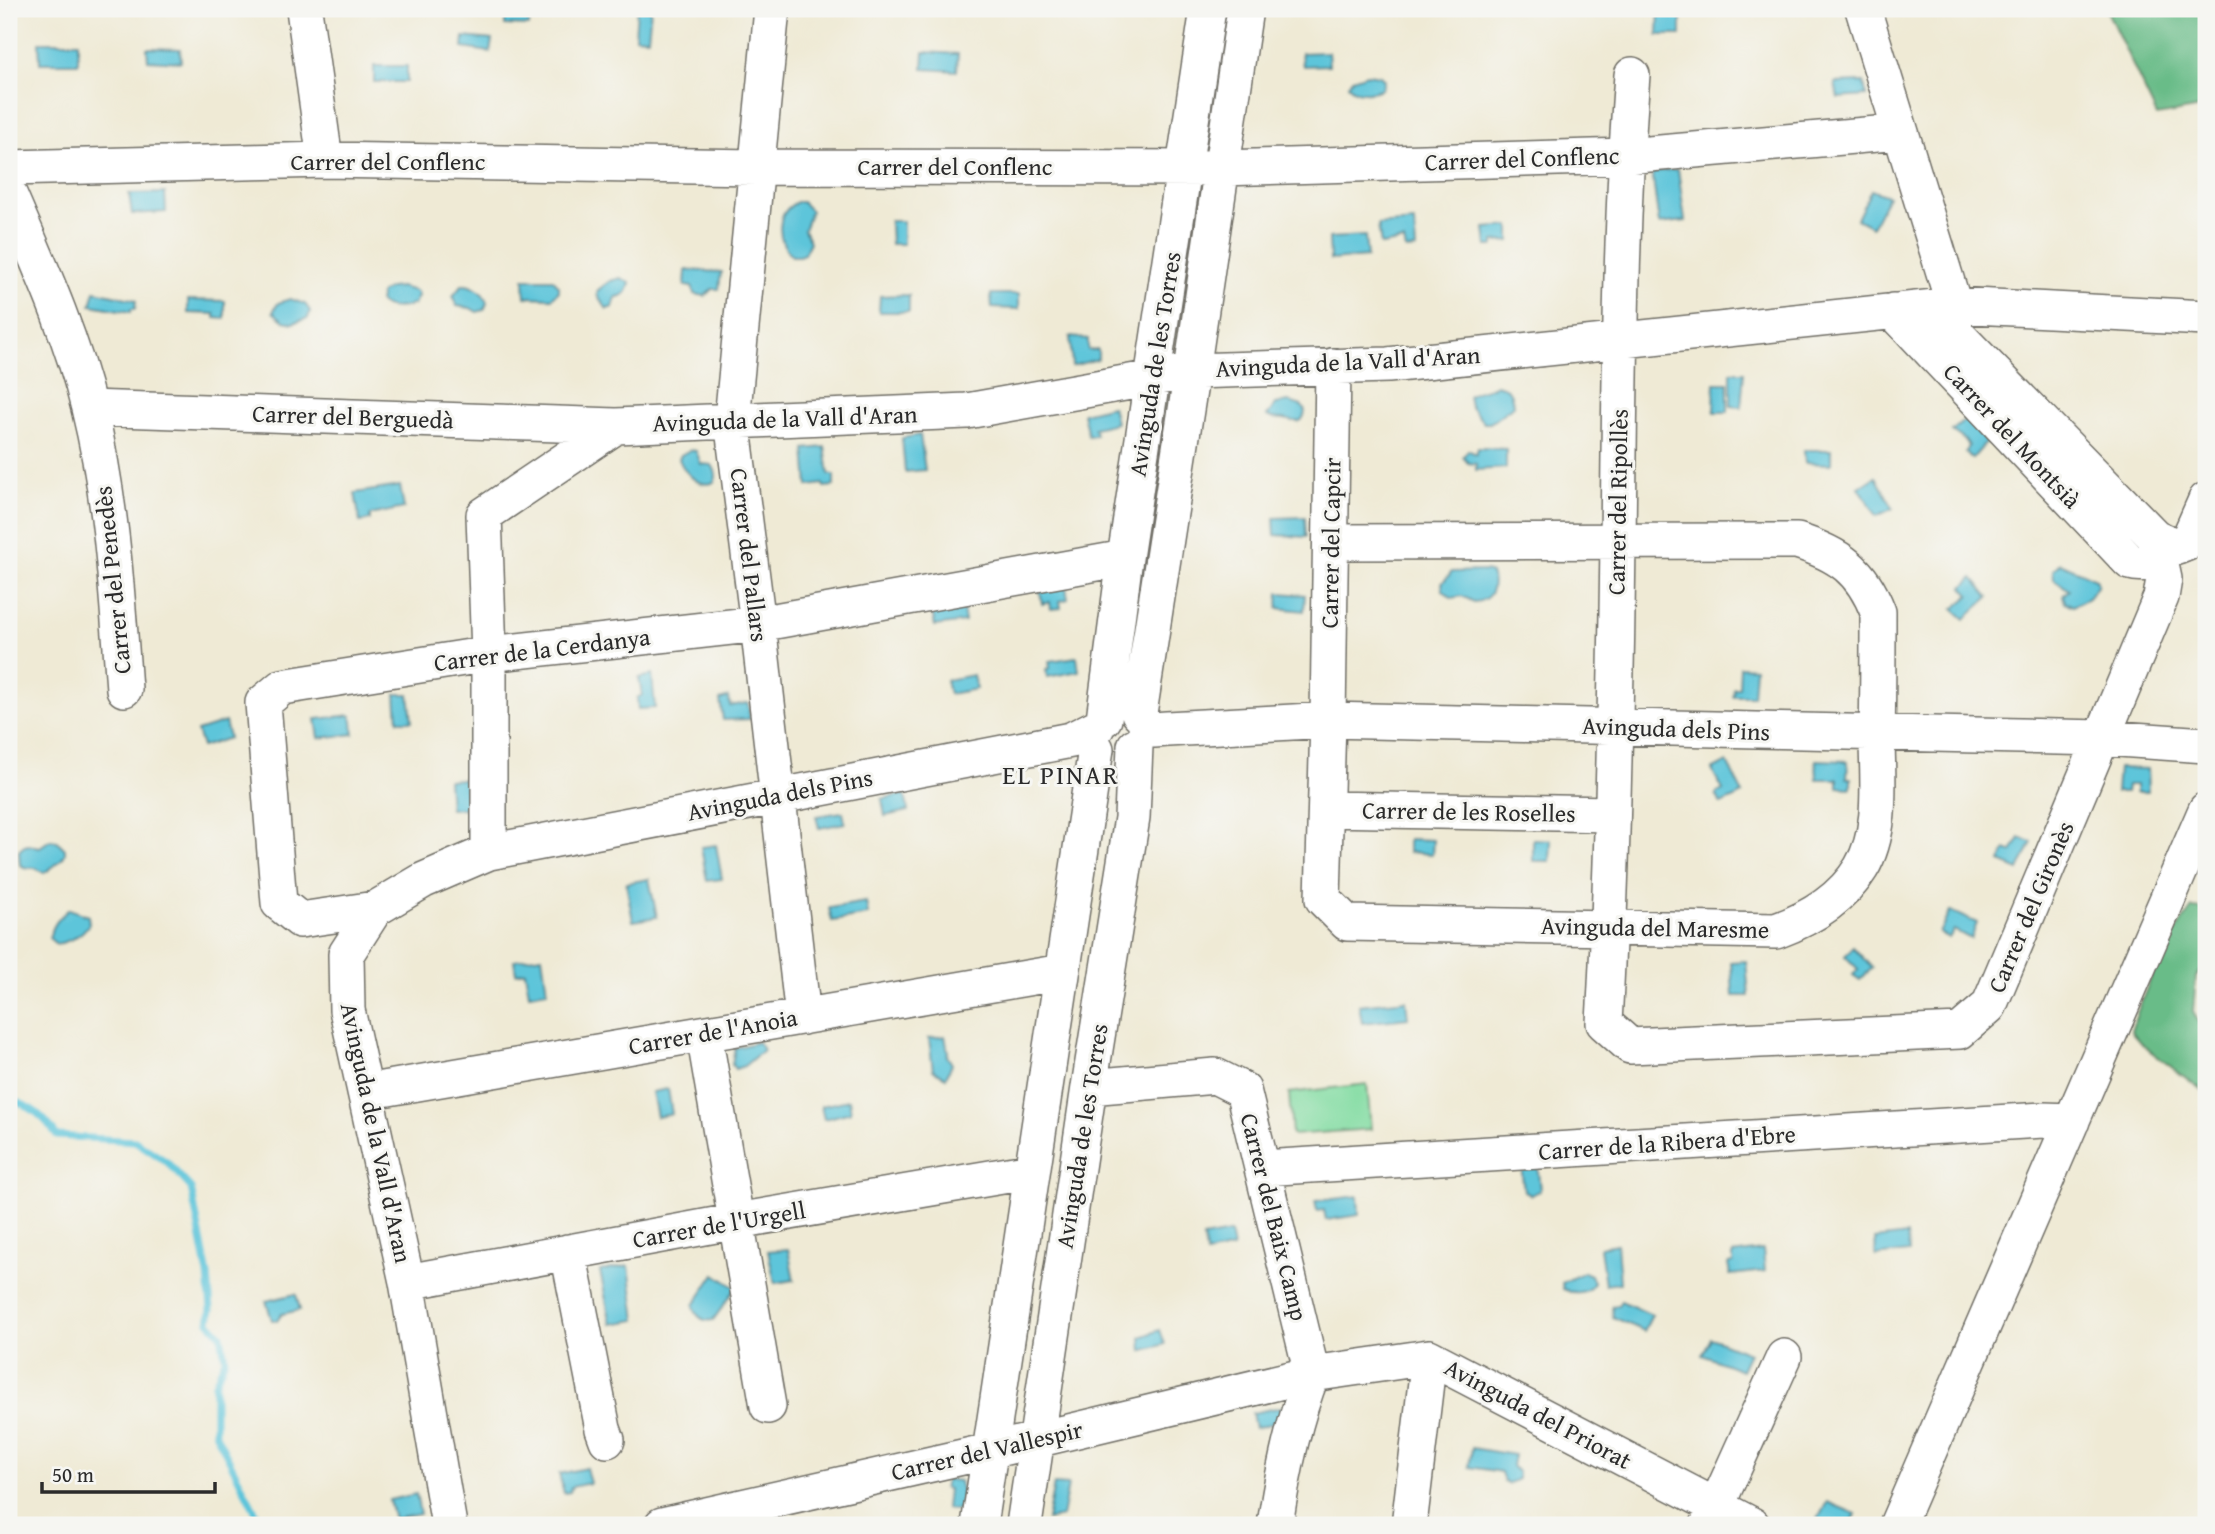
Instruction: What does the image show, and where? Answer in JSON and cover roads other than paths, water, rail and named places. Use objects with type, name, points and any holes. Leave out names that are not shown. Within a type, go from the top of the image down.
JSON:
[{"type":"street","points":[[304,9],[325,160]]},
{"type":"street","name":"Carrer del Pallars","points":[[772,9],[732,420],[803,1017]]},
{"type":"street","name":"Avinguda de les Torres","points":[[979,1525],[1062,972],[1093,736],[1125,558],[1208,9]]},
{"type":"street","name":"Avinguda de les Torres","points":[[1024,1525],[1132,818],[1140,729],[1245,9]]},
{"type":"street","name":"Carrer del Montsià","points":[[1863,9],[1900,132],[1942,307],[2148,550]]},
{"type":"street","name":"Carrer del Ripollès","points":[[1609,929],[1618,542],[1619,340],[1632,75]]},
{"type":"street","name":"Carrer del Conflenc","points":[[9,168],[325,160],[755,167],[1222,168],[1626,156],[1900,132]]},
{"type":"street","name":"Carrer del Penedès","points":[[9,194],[56,304],[89,408],[112,526],[124,689]]},
{"type":"street","name":"Avinguda de la Vall d'Aran","points":[[449,1525],[407,1282],[347,1010],[346,954],[375,909],[424,880],[489,852],[489,654],[484,515],[616,426],[967,411],[1192,371],[1388,365],[1942,307],[2206,318]]},
{"type":"street","name":"Carrer del Montsià","points":[[1894,311],[2148,550]]},
{"type":"street","name":"Carrer del Capcir","points":[[1328,720],[1333,366]]},
{"type":"street","name":"Carrer del Berguedà","points":[[89,408],[616,426]]},
{"type":"street","points":[[2148,550],[2178,547],[2186,543],[2206,500]]},
{"type":"street","name":"Avinguda del Maresme","points":[[1328,720],[1323,899],[1347,923],[1776,931],[1802,921],[1825,906],[1851,883],[1863,866],[1877,819],[1878,612],[1869,589],[1850,567],[1827,551],[1797,541],[1332,542]]},
{"type":"street","name":"Carrer del Gironès","points":[[1609,929],[1604,1023],[1630,1046],[1959,1031],[1989,1006],[2104,738],[2161,597],[2164,579],[2148,550]]},
{"type":"street","name":"Carrer de la Cerdanya","points":[[375,909],[300,920],[279,903],[263,703],[282,687],[489,654],[758,624],[1125,558]]},
{"type":"street","name":"Avinguda dels Pins","points":[[489,852],[1093,736],[1101,755],[1119,757],[1140,729],[1328,720],[2104,738],[2206,744]]},
{"type":"street","name":"Carrer de les Roselles","points":[[1326,809],[1612,814]]},
{"type":"street","points":[[1897,1525],[2206,810]]},
{"type":"street","points":[[2171,894],[2206,874]]},
{"type":"street","name":"Carrer de l'Anoia","points":[[365,1092],[1062,972]]},
{"type":"street","points":[[704,1034],[768,1406]]},
{"type":"street","name":"Carrer del Baix Camp","points":[[1089,1087],[1215,1076],[1243,1090],[1312,1374]]},
{"type":"street","name":"Carrer de la Ribera d'Ebre","points":[[1262,1168],[2043,1120],[2072,1121]]},
{"type":"street","name":"Carrer de l'Urgell","points":[[407,1282],[737,1221],[1032,1171]]},
{"type":"street","points":[[568,1252],[607,1440]]},
{"type":"street","points":[[1409,1525],[1429,1357]]},
{"type":"street","name":"Avinguda del Priorat","points":[[1312,1374],[1429,1357],[1712,1517],[1752,1525]]},
{"type":"street","points":[[1712,1517],[1784,1357]]},
{"type":"street","points":[[1275,1525],[1301,1401],[1312,1374]]},
{"type":"street","name":"Carrer del Vallespir","points":[[662,1525],[1312,1374]]},
{"type":"water","points":[[637,9],[651,9],[648,38],[635,37]]},
{"type":"water","points":[[1659,9],[1681,9],[1681,35],[1658,35]]},
{"type":"water","points":[[505,13],[530,14],[529,26],[505,25]]},
{"type":"water","points":[[464,37],[492,40],[490,52],[463,48]]},
{"type":"water","points":[[39,42],[78,42],[78,63],[40,63]]},
{"type":"water","points":[[147,48],[180,49],[181,62],[148,60]]},
{"type":"water","points":[[924,52],[958,54],[957,71],[923,69]]},
{"type":"water","points":[[1328,52],[1329,65],[1303,66],[1301,53]]},
{"type":"water","points":[[374,66],[407,66],[407,82],[374,82]]},
{"type":"water","points":[[1367,74],[1380,76],[1384,80],[1382,88],[1364,92],[1348,85],[1352,79]]},
{"type":"water","points":[[1864,82],[1866,96],[1838,98],[1835,83]]},
{"type":"water","points":[[1678,169],[1685,221],[1659,224],[1652,172]]},
{"type":"water","points":[[1871,190],[1888,196],[1872,227],[1857,219]]},
{"type":"water","points":[[165,193],[166,212],[132,214],[129,194]]},
{"type":"water","points":[[797,202],[802,202],[811,211],[804,230],[810,242],[804,254],[792,256],[783,242],[780,227],[785,213]]},
{"type":"water","points":[[890,221],[903,221],[903,244],[891,244]]},
{"type":"water","points":[[1414,222],[1416,249],[1406,250],[1404,241],[1381,245],[1378,225]]},
{"type":"water","points":[[1510,226],[1510,241],[1494,242],[1494,246],[1487,246],[1485,228]]},
{"type":"water","points":[[1365,236],[1367,257],[1330,260],[1329,238]]},
{"type":"water","points":[[686,270],[721,272],[719,289],[712,289],[705,296],[695,294],[692,287],[685,286]]},
{"type":"water","points":[[621,278],[630,283],[628,289],[624,295],[616,297],[613,307],[607,309],[597,295],[598,290],[610,281]]},
{"type":"water","points":[[524,279],[553,279],[559,286],[559,291],[552,298],[525,297]]},
{"type":"water","points":[[462,285],[474,288],[484,296],[487,303],[484,310],[477,312],[457,306],[453,296]]},
{"type":"water","points":[[400,287],[416,291],[418,296],[414,304],[391,307],[379,301],[381,293]]},
{"type":"water","points":[[95,291],[136,300],[135,309],[131,309],[131,312],[91,305]]},
{"type":"water","points":[[991,294],[1019,294],[1019,309],[992,308]]},
{"type":"water","points":[[909,295],[909,312],[879,312],[880,296]]},
{"type":"water","points":[[290,299],[305,304],[310,311],[308,318],[293,323],[284,321],[273,312],[278,303]]},
{"type":"water","points":[[188,300],[225,301],[225,319],[215,318],[215,314],[188,313]]},
{"type":"water","points":[[1070,337],[1088,339],[1088,350],[1098,350],[1098,359],[1072,366]]},
{"type":"water","points":[[1731,372],[1744,372],[1741,407],[1731,406]]},
{"type":"water","points":[[1715,383],[1728,383],[1728,412],[1714,412]]},
{"type":"water","points":[[1496,385],[1509,392],[1513,406],[1490,423],[1484,423],[1470,406],[1468,396]]},
{"type":"water","points":[[1289,402],[1302,406],[1305,411],[1300,421],[1267,416],[1276,404]]},
{"type":"water","points":[[1112,406],[1116,423],[1094,428],[1096,435],[1088,436],[1083,413]]},
{"type":"water","points":[[1967,418],[1986,443],[1972,459],[1966,452],[1969,446],[1966,441],[1952,431]]},
{"type":"water","points":[[920,435],[925,470],[905,472],[902,438]]},
{"type":"water","points":[[825,447],[829,474],[834,475],[834,486],[808,486],[805,449]]},
{"type":"water","points":[[1478,448],[1506,449],[1506,468],[1476,470],[1476,464],[1468,463],[1463,457],[1468,450],[1476,454]]},
{"type":"water","points":[[690,450],[696,451],[701,464],[712,465],[716,473],[712,483],[699,482],[685,470],[679,459]]},
{"type":"water","points":[[1804,450],[1831,450],[1831,464],[1805,463]]},
{"type":"water","points":[[1876,477],[1893,508],[1877,516],[1859,487]]},
{"type":"water","points":[[400,486],[404,508],[370,515],[370,520],[360,522],[355,493]]},
{"type":"water","points":[[1305,517],[1306,537],[1275,535],[1274,518]]},
{"type":"water","points":[[2060,563],[2096,579],[2098,585],[2088,598],[2073,606],[2065,602],[2063,595],[2069,590],[2054,579],[2053,570]]},
{"type":"water","points":[[1452,572],[1491,573],[1493,584],[1488,597],[1480,601],[1474,602],[1462,596],[1452,598],[1443,590],[1442,583]]},
{"type":"water","points":[[1973,578],[1989,597],[1965,619],[1954,609],[1970,595],[1963,587]]},
{"type":"water","points":[[1066,586],[1068,599],[1060,601],[1061,608],[1051,609],[1050,602],[1042,604],[1040,590]]},
{"type":"water","points":[[1279,593],[1305,595],[1304,611],[1278,608]]},
{"type":"water","points":[[963,609],[965,622],[935,626],[932,612]]},
{"type":"water","points":[[1077,657],[1079,671],[1047,677],[1049,661]]},
{"type":"water","points":[[1740,667],[1755,668],[1753,696],[1733,696],[1734,688],[1739,688]]},
{"type":"water","points":[[652,675],[655,708],[638,709],[637,698],[642,695],[639,678]]},
{"type":"water","points":[[973,675],[976,689],[949,694],[946,680]]},
{"type":"water","points":[[396,694],[409,694],[412,721],[398,721]]},
{"type":"water","points":[[729,697],[730,706],[748,703],[750,719],[723,720],[720,700]]},
{"type":"water","points":[[351,715],[354,734],[319,738],[316,719]]},
{"type":"water","points":[[225,722],[229,738],[202,747],[197,731]]},
{"type":"water","points":[[1816,760],[1848,761],[1847,778],[1851,778],[1851,788],[1838,787],[1838,779],[1817,779]]},
{"type":"water","points":[[1727,762],[1743,794],[1721,804],[1716,794],[1723,790],[1712,770]]},
{"type":"water","points":[[2118,768],[2147,769],[2148,792],[2136,792],[2136,785],[2127,785],[2126,792],[2116,792]]},
{"type":"water","points":[[464,779],[467,808],[450,809],[448,780]]},
{"type":"water","points":[[905,794],[908,811],[885,816],[882,799]]},
{"type":"water","points":[[843,812],[845,823],[819,828],[816,816]]},
{"type":"water","points":[[2020,838],[2032,842],[2019,870],[2000,862],[2006,850],[2012,852]]},
{"type":"water","points":[[1408,839],[1433,840],[1432,854],[1408,852]]},
{"type":"water","points":[[1533,839],[1551,840],[1550,861],[1533,861]]},
{"type":"water","points":[[50,840],[57,841],[65,849],[64,857],[56,865],[44,873],[36,868],[20,865],[19,851],[24,846],[40,847]]},
{"type":"water","points":[[716,845],[722,879],[707,881],[701,847]]},
{"type":"water","points":[[649,879],[657,917],[633,921],[626,883]]},
{"type":"water","points":[[866,902],[868,915],[832,921],[829,908]]},
{"type":"water","points":[[69,909],[88,916],[89,924],[75,937],[56,944],[49,938],[50,933],[56,922]]},
{"type":"water","points":[[1950,911],[1977,923],[1971,939],[1954,930],[1949,938],[1939,933]]},
{"type":"water","points":[[1853,947],[1872,968],[1860,980],[1853,975],[1858,969],[1845,956]]},
{"type":"water","points":[[542,956],[547,991],[529,994],[525,971],[516,973],[514,960]]},
{"type":"water","points":[[1746,961],[1749,996],[1733,996],[1731,962]]},
{"type":"water","points":[[1406,1000],[1408,1018],[1362,1023],[1359,1005]]},
{"type":"water","points":[[945,1036],[947,1056],[952,1064],[946,1077],[933,1070],[929,1038]]},
{"type":"water","points":[[758,1042],[763,1050],[744,1066],[735,1069],[732,1064],[735,1048]]},
{"type":"water","points":[[668,1089],[672,1114],[657,1117],[652,1092]]},
{"type":"water","points":[[849,1100],[851,1112],[824,1119],[821,1106]]},
{"type":"water","points":[[1537,1162],[1540,1190],[1531,1195],[1524,1191],[1521,1165]]},
{"type":"water","points":[[1358,1196],[1359,1215],[1326,1220],[1324,1210],[1317,1211],[1315,1201]]},
{"type":"water","points":[[1230,1233],[1233,1248],[1207,1254],[1203,1238]]},
{"type":"water","points":[[1907,1235],[1909,1252],[1876,1256],[1875,1239]]},
{"type":"water","points":[[1617,1244],[1620,1283],[1605,1285],[1600,1247]]},
{"type":"water","points":[[788,1249],[794,1280],[775,1283],[768,1251]]},
{"type":"water","points":[[1763,1250],[1765,1271],[1730,1275],[1728,1264],[1733,1263],[1733,1254]]},
{"type":"water","points":[[629,1266],[636,1320],[611,1324],[600,1271]]},
{"type":"water","points":[[1584,1272],[1591,1275],[1594,1283],[1591,1287],[1580,1292],[1563,1289],[1562,1283]]},
{"type":"water","points":[[715,1274],[736,1288],[713,1320],[706,1320],[698,1315],[694,1305]]},
{"type":"water","points":[[296,1294],[300,1310],[282,1314],[277,1321],[272,1320],[266,1301]]},
{"type":"water","points":[[1621,1301],[1652,1315],[1644,1331],[1613,1317],[1612,1306]]},
{"type":"water","points":[[1160,1330],[1165,1344],[1142,1351],[1141,1337]]},
{"type":"water","points":[[1711,1338],[1749,1353],[1741,1370],[1702,1355]]},
{"type":"water","points":[[1281,1407],[1284,1420],[1255,1428],[1252,1413]]},
{"type":"water","points":[[1472,1448],[1514,1455],[1512,1466],[1518,1473],[1518,1479],[1508,1484],[1504,1482],[1501,1472],[1469,1467]]},
{"type":"water","points":[[586,1468],[590,1483],[571,1487],[570,1492],[564,1493],[559,1474]]},
{"type":"water","points":[[946,1479],[959,1481],[962,1493],[959,1510],[946,1509]]},
{"type":"water","points":[[1054,1484],[1068,1485],[1062,1517],[1047,1520]]},
{"type":"water","points":[[416,1494],[420,1514],[394,1519],[389,1500]]},
{"type":"water","points":[[1827,1502],[1856,1514],[1851,1525],[1815,1525]]},
{"type":"waterway","points":[[9,1099],[36,1113],[57,1136],[135,1141],[167,1162],[191,1188],[208,1275],[211,1309],[209,1322],[221,1335],[225,1359],[215,1384],[215,1432],[262,1525]]},
{"type":"district","name":"EL PINAR","points":[[1061,775]]}]
